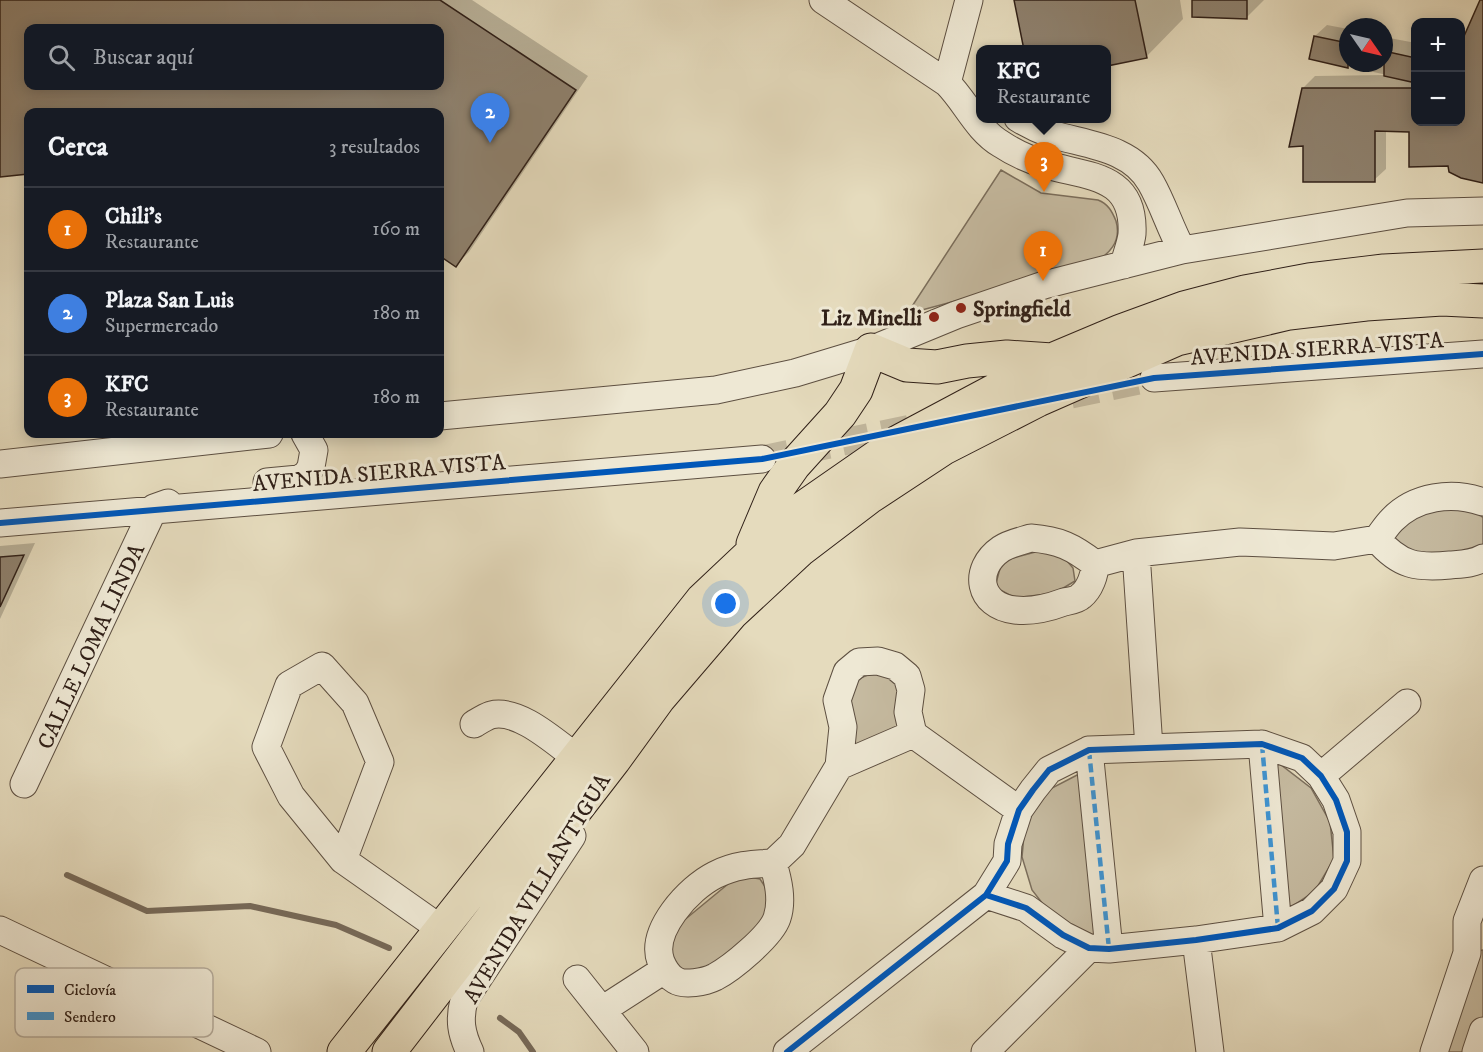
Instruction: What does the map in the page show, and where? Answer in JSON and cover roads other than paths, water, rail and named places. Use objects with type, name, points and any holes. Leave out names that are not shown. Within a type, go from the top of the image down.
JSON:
[{"type":"highway","points":[[344,1052],[702,600],[790,517],[898,442],[1052,360],[1173,311],[1245,292],[1309,280],[1384,271],[1483,266]]},
{"type":"highway","points":[[389,1052],[614,760],[658,698],[731,614],[801,549],[868,498],[944,448],[1038,400],[1177,339],[1289,313],[1420,300],[1483,301]]},
{"type":"highway","points":[[748,557],[775,492],[794,465],[840,414],[856,390],[871,350],[907,365],[937,367],[1007,357],[1052,360]]},
{"type":"street","points":[[823,0],[962,92]]},
{"type":"street","points":[[969,0],[962,92],[976,121]]},
{"type":"street","points":[[978,123],[998,142],[1022,157],[1101,178],[1116,187],[1126,200],[1131,217],[1132,236],[1124,265]]},
{"type":"street","points":[[1028,123],[1051,134],[1116,152],[1134,163],[1151,182],[1182,249]]},
{"type":"street","points":[[444,416],[716,390],[795,373],[871,350],[956,315],[1022,292],[1182,249],[1407,213],[1483,211]]},
{"type":"street","name":"AVENIDA SIERRA VISTA","points":[[1154,378],[1483,354]]},
{"type":"street","points":[[0,464],[233,438]]},
{"type":"street","points":[[154,508],[204,488],[299,479],[307,474],[314,450],[307,438]]},
{"type":"street","name":"AVENIDA SIERRA VISTA","points":[[0,522],[762,459]]},
{"type":"street","points":[[1095,564],[1136,553],[1240,542],[1334,546],[1377,539],[1392,519],[1421,500],[1461,495],[1483,501]]},
{"type":"street","name":"CALLE LOMA LINDA","points":[[24,784],[154,508]]},
{"type":"street","points":[[1377,539],[1404,563],[1426,567],[1476,562],[1483,558]]},
{"type":"street","points":[[1136,553],[1149,748]]},
{"type":"street","points":[[773,864],[778,877],[780,900],[777,918],[768,933],[756,946],[714,978],[691,983],[675,981],[664,970],[659,956],[659,936],[671,915],[689,895],[714,875],[743,864],[773,864],[792,845],[839,766],[843,727],[837,700],[847,672],[859,662],[878,661],[895,666],[907,676],[911,690],[908,712],[913,734],[1019,810]]},
{"type":"street","points":[[343,860],[380,762],[355,703],[322,666],[289,685],[266,747],[291,795],[343,860],[441,929]]},
{"type":"street","points":[[1321,776],[1407,703]]},
{"type":"street","points":[[474,724],[491,715],[512,715],[534,726],[577,758]]},
{"type":"street","points":[[839,766],[913,734]]},
{"type":"street","points":[[1262,744],[1278,928]]},
{"type":"street","points":[[787,1052],[986,895],[1007,861],[1008,844],[1019,810],[1049,770],[1089,750],[1262,744],[1302,758],[1321,776],[1336,800],[1347,832],[1347,861],[1334,889],[1311,911],[1278,928],[1196,940],[1099,948],[1063,935],[1026,908],[986,895]]},
{"type":"street","points":[[1089,750],[1099,948]]},
{"type":"street","name":"AVENIDA VILLANTIGUA","points":[[470,1052],[462,1034],[460,1018],[464,1000],[570,840],[614,760]]},
{"type":"street","points":[[1434,1052],[1475,952],[1467,921],[1483,880]]},
{"type":"street","points":[[0,930],[80,968]]},
{"type":"street","points":[[1196,940],[1210,1052]]},
{"type":"street","points":[[986,1052],[1099,948]]},
{"type":"street","points":[[602,1010],[664,970]]},
{"type":"street","points":[[577,979],[635,1052]]},
{"type":"street","points":[[213,1031],[257,1052]]},
{"type":"street","points":[[1476,1052],[1483,1031]]},
{"type":"waterway","points":[[67,875],[147,911],[250,906],[336,925],[389,948]]},
{"type":"waterway","points":[[500,1018],[519,1032],[533,1052]]},
{"type":"tunnel","points":[[1071,395],[1154,378]]},
{"type":"tunnel","points":[[762,459],[916,427]]},
{"type":"place","name":"Plaza San Luis","points":[[490,143]]},
{"type":"place","name":"KFC","points":[[1044,192]]},
{"type":"place","name":"Chili's","points":[[1043,281]]},
{"type":"place","name":"Springfield","points":[[961,308]]},
{"type":"place","name":"Liz Minelli","points":[[934,317]]}]
